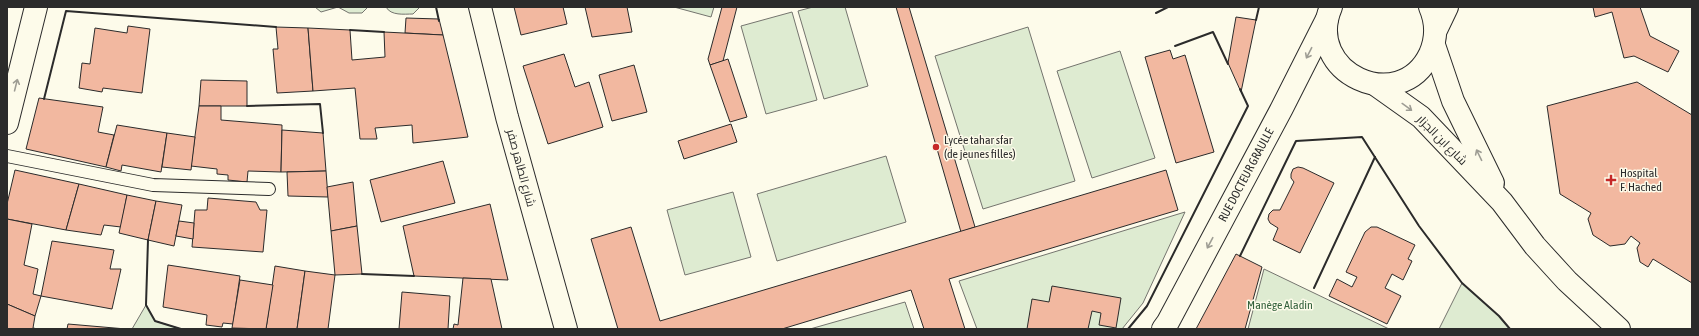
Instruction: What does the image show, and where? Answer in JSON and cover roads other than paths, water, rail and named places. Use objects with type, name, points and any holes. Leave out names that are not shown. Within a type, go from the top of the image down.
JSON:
[{"type":"main road","points":[[7,123],[36,7]]},
{"type":"main road","name":"شارع الطاهر صفر","points":[[480,7],[507,117],[566,329]]},
{"type":"main road","name":"شارع ابن الجزار","points":[[1430,7],[1434,15],[1435,37],[1453,101],[1502,202]]},
{"type":"main road","points":[[1329,13],[1326,34],[1329,49],[1337,62],[1347,73],[1361,81],[1376,85],[1395,83],[1412,75],[1426,62],[1447,7]]},
{"type":"main road","name":"RUE DOCTEUR GRAULLE","points":[[1163,329],[1274,122],[1329,13]]},
{"type":"main road","name":"شارع ابن الجزار","points":[[1376,85],[1421,117],[1502,202],[1535,246],[1562,275],[1619,329]]},
{"type":"lane","points":[[7,156],[153,185],[269,189]]},
{"type":"place","name":"Lycée tahar sfar (de jeunes filles)","points":[[936,147]]},
{"type":"place","name":"Hospital F. Hached","points":[[1611,180]]},
{"type":"park label","name":"Manège Aladin","points":[[1280,305]]}]
